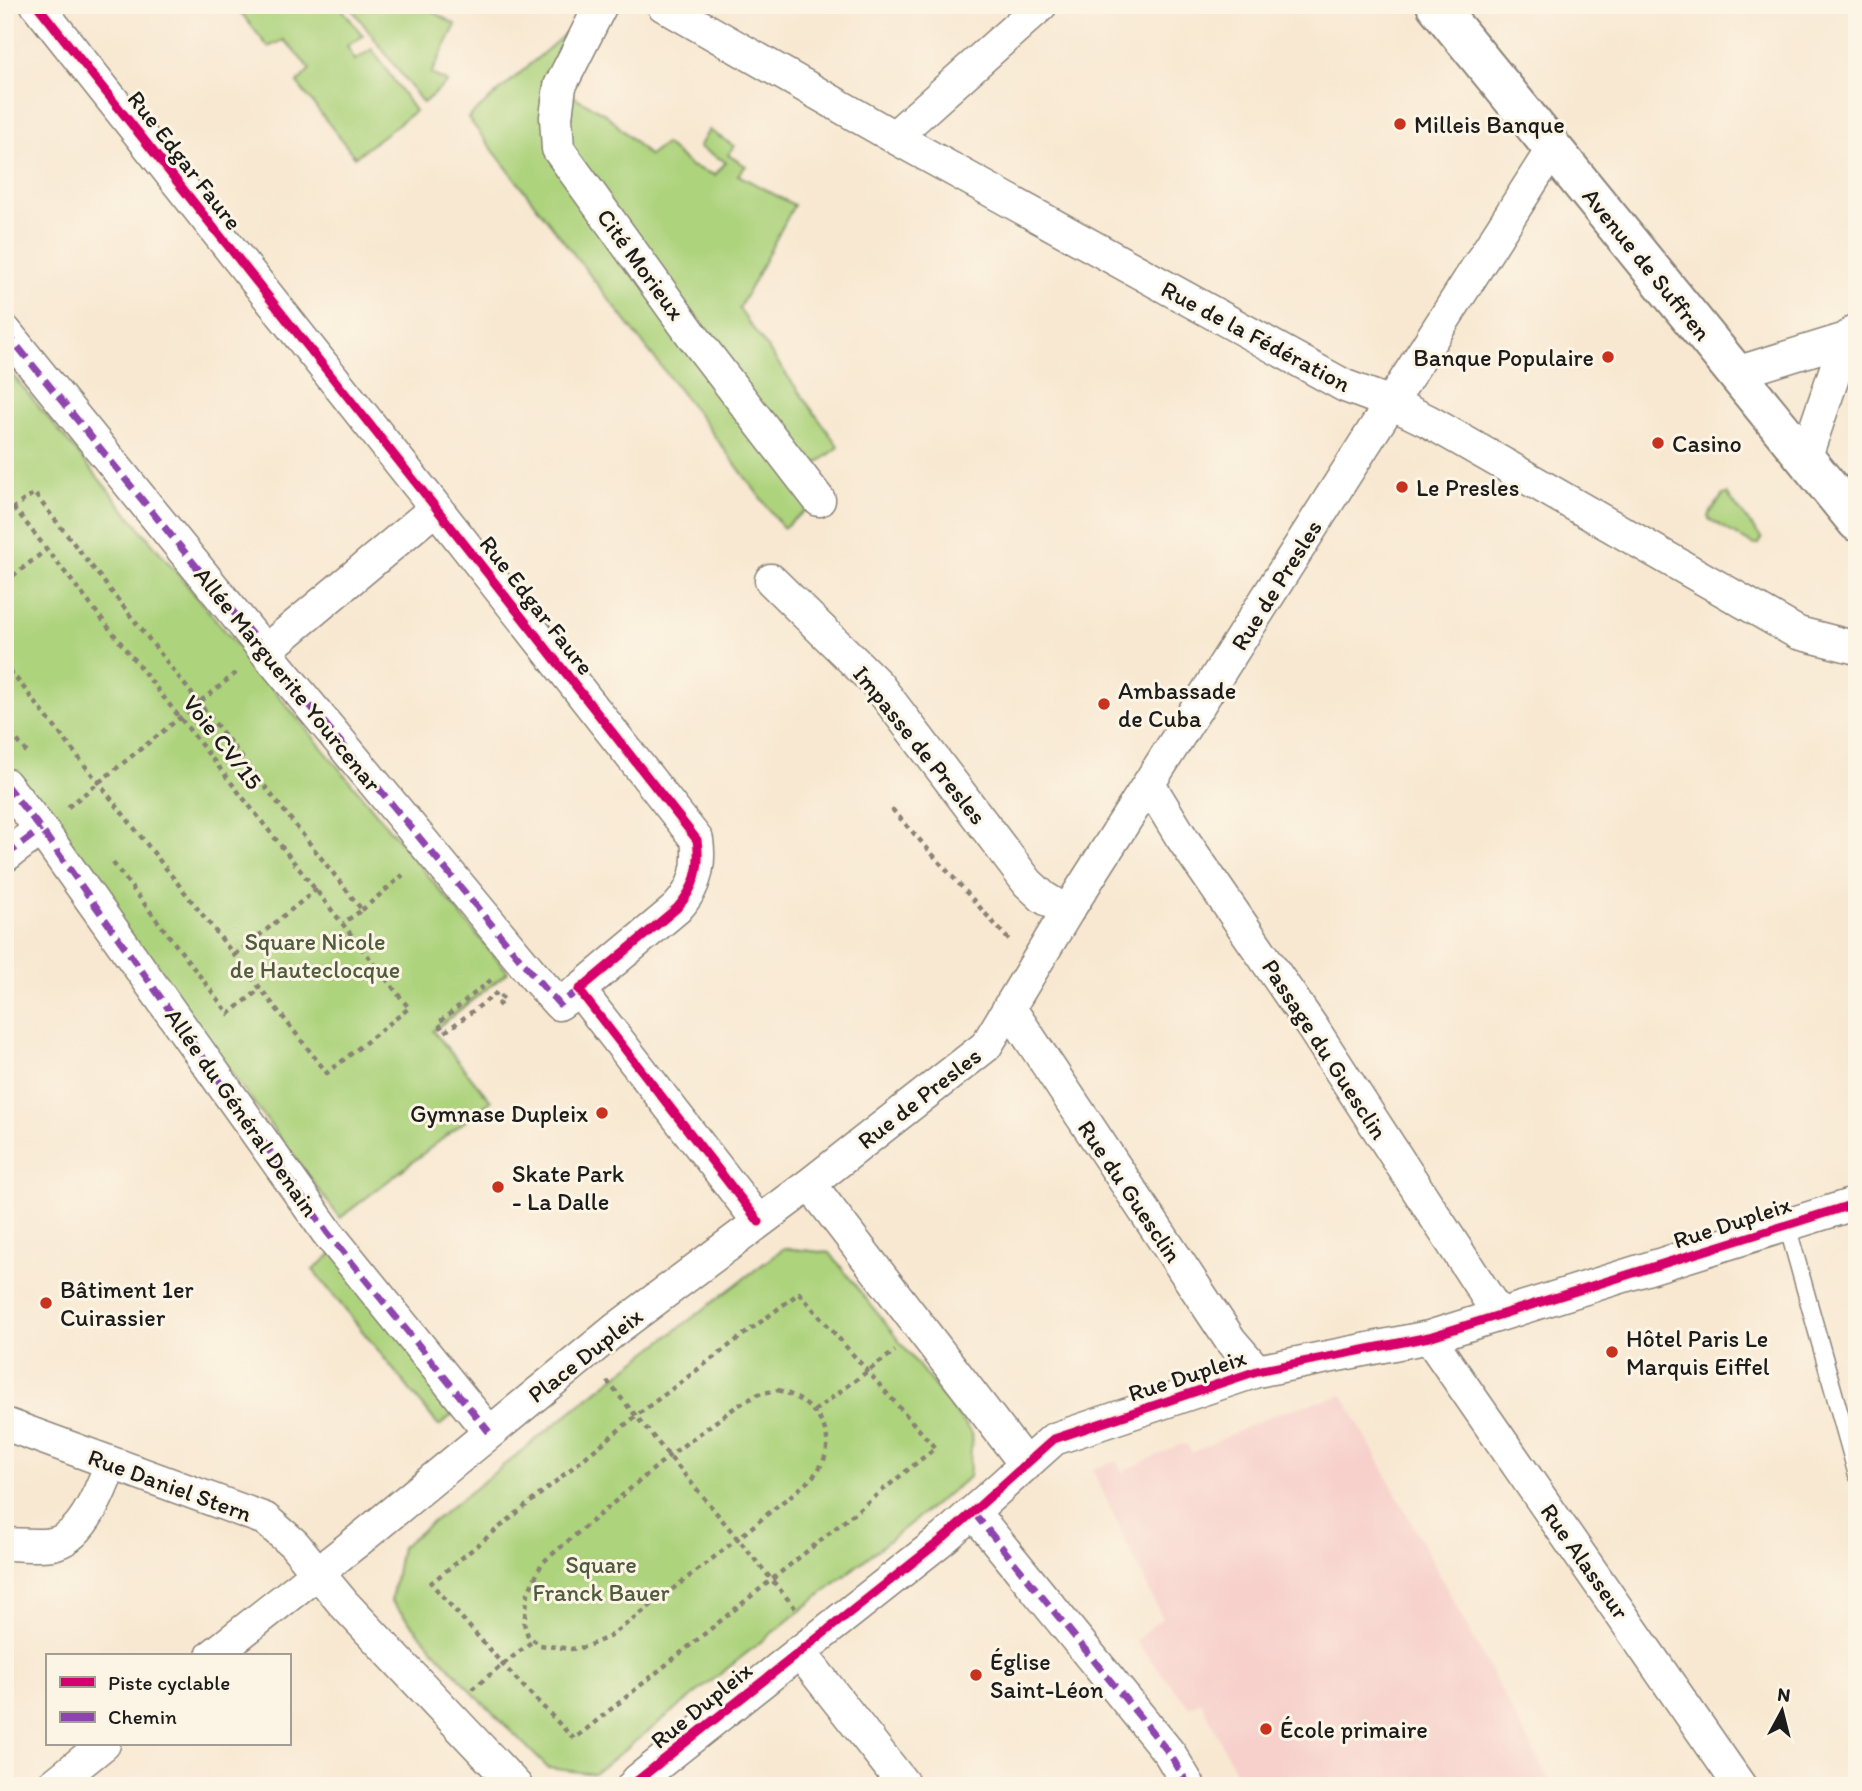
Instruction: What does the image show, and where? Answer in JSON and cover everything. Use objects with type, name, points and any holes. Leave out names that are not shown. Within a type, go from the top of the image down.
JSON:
[{"type":"main road","name":"Avenue de Suffren","points":[[1436,5],[1857,522]]},
{"type":"street","name":"Rue Edgar Faure","points":[[37,5],[697,841],[699,859],[689,895],[579,990]]},
{"type":"street","name":"Cité Morieux","points":[[601,5],[560,86],[555,117],[558,149],[692,335],[819,500]]},
{"type":"street","name":"Rue de la Fédération","points":[[663,5],[894,137],[1345,386],[1391,403],[1428,421],[1798,633],[1857,648]]},
{"type":"street","points":[[894,137],[1041,5]]},
{"type":"street","name":"Rue de Presles","points":[[810,1184],[986,1046],[1032,967],[1553,148]]},
{"type":"street","name":"Allée Marguerite Yourcenar","points":[[5,331],[265,651],[559,1004],[579,990]]},
{"type":"street","points":[[1736,373],[1851,335]]},
{"type":"street","points":[[1805,458],[1851,335]]},
{"type":"street","points":[[1805,352],[1831,383]]},
{"type":"street","points":[[265,651],[436,508]]},
{"type":"street","name":"Impasse de Presles","points":[[771,580],[877,684],[1028,883],[1043,897],[1067,912]]},
{"type":"street","name":"Allée du Général Denain","points":[[5,784],[41,829],[327,1232],[489,1432]]},
{"type":"street","name":"Passage du Guesclin","points":[[1149,784],[1180,835],[1312,1027],[1499,1315]]},
{"type":"street","points":[[5,856],[41,829]]},
{"type":"street","points":[[579,990],[759,1222]]},
{"type":"street","name":"Rue du Guesclin","points":[[1009,1007],[1231,1341],[1256,1371]]},
{"type":"street","points":[[810,1184],[1026,1465]]},
{"type":"street","name":"Place Dupleix","points":[[215,1654],[585,1354],[810,1184]]},
{"type":"street","name":"Rue Dupleix","points":[[633,1786],[974,1513],[1054,1440],[1256,1371],[1429,1337],[1857,1203]]},
{"type":"street","name":"Rue Alasseur","points":[[1429,1337],[1740,1786]]},
{"type":"street","name":"Rue Daniel Stern","points":[[5,1424],[265,1520],[294,1544],[318,1572]]},
{"type":"street","points":[[5,1544],[56,1544],[73,1532],[100,1493],[111,1463]]},
{"type":"street","points":[[974,1513],[1170,1754],[1189,1786]]},
{"type":"street","points":[[318,1572],[343,1603],[516,1786]]},
{"type":"street","points":[[809,1644],[905,1786]]},
{"type":"street","points":[[52,1786],[102,1746]]},
{"type":"lane","points":[[1787,1225],[1857,1475]]},
{"type":"path","points":[[12,509],[34,493],[362,910]]},
{"type":"path","points":[[5,582],[46,550]]},
{"type":"path","points":[[5,664],[260,988],[229,1014]]},
{"type":"path","points":[[75,801],[229,678]]},
{"type":"path","points":[[892,809],[1032,967]]},
{"type":"path","points":[[343,923],[393,883]]},
{"type":"path","points":[[235,955],[317,889]]},
{"type":"path","points":[[497,1006],[504,1000],[498,992],[445,1031],[438,1023],[519,958]]},
{"type":"path","points":[[799,1293],[935,1448],[574,1739],[430,1584],[636,1416],[799,1293]]},
{"type":"path","points":[[814,1411],[922,1331]]},
{"type":"path","points":[[585,1354],[772,1580],[809,1644]]},
{"type":"path","points":[[778,1390],[795,1395],[814,1411],[826,1430],[827,1453],[815,1474],[738,1539],[609,1637],[585,1647],[571,1649],[540,1645],[528,1636],[524,1623],[528,1593],[542,1563],[669,1456],[737,1406],[759,1394],[778,1390]]},
{"type":"path","points":[[445,1712],[534,1640]]},
{"type":"shaded area","points":[[1343,1395],[1552,1786],[1242,1786],[1201,1701],[1189,1707],[1135,1641],[1162,1618],[1092,1469],[1117,1461],[1122,1472],[1181,1444],[1187,1445],[1192,1453],[1274,1414]]},
{"type":"green space","points":[[235,5],[339,5],[363,36],[347,46],[355,60],[372,49],[415,111],[355,157],[297,83],[310,69],[284,40],[268,47]]},
{"type":"green space","points":[[349,5],[421,5],[456,25],[431,74],[448,82],[423,103]]},
{"type":"green space","points":[[585,17],[569,94],[607,115],[649,156],[665,144],[691,166],[715,175],[726,162],[699,147],[709,130],[734,146],[728,155],[746,166],[738,175],[794,205],[739,309],[839,447],[804,473],[814,504],[783,528],[468,118]]},
{"type":"green space","name":"Square Nicole de Hauteclocque","points":[[12,374],[508,972],[433,1031],[491,1101],[340,1218],[64,850],[5,776],[5,380]]},
{"type":"green space","points":[[1727,494],[1762,539],[1759,544],[1754,545],[1709,519],[1708,516],[1723,495]]},
{"type":"green space","points":[[339,1248],[465,1404],[439,1426],[313,1270]]},
{"type":"green space","name":"Square Franck Bauer","points":[[784,1248],[830,1253],[972,1434],[969,1477],[594,1774],[548,1768],[470,1690],[391,1601],[401,1547],[608,1382]]},
{"type":"marked path","points":[[5,331],[534,976],[559,1004],[579,990]]},
{"type":"marked path","points":[[5,784],[41,829],[327,1232],[489,1432]]},
{"type":"marked path","points":[[5,856],[41,829]]},
{"type":"marked path","points":[[974,1513],[1170,1754],[1189,1786]]},
{"type":"cycle path","points":[[37,5],[697,840],[695,877],[677,908],[579,990],[759,1222]]},
{"type":"cycle path","points":[[633,1786],[945,1537],[1054,1439],[1257,1371],[1429,1337],[1857,1203]]},
{"type":"place","name":"Milleis Banque","points":[[1400,124]]},
{"type":"place","name":"Banque Populaire","points":[[1608,357]]},
{"type":"place","name":"Casino","points":[[1658,443]]},
{"type":"place","name":"Le Presles","points":[[1402,487]]},
{"type":"place","name":"Ambassade de Cuba","points":[[1104,704]]},
{"type":"place","name":"Gymnase Dupleix","points":[[602,1113]]},
{"type":"place","name":"Skate Park - La Dalle","points":[[498,1187]]},
{"type":"place","name":"Bâtiment 1er Cuirassier","points":[[46,1303]]},
{"type":"place","name":"Hôtel Paris Le Marquis Eiffel","points":[[1612,1352]]},
{"type":"place","name":"Église Saint-Léon","points":[[976,1675]]},
{"type":"place","name":"École primaire","points":[[1266,1729]]}]
